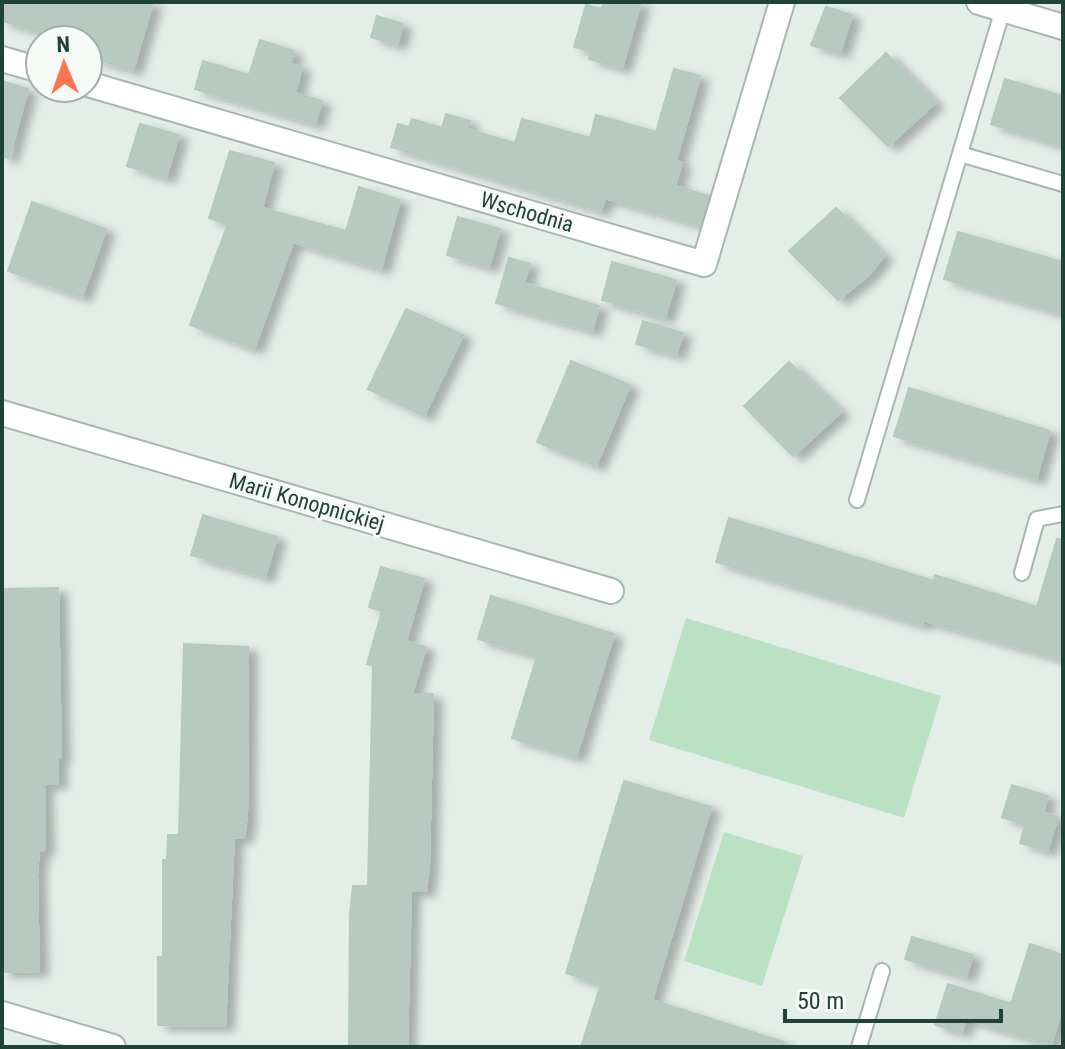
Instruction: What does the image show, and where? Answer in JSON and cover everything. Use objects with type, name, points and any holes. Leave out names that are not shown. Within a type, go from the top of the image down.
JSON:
[{"type":"street","name":"Wschodnia","points":[[104,89],[704,264],[782,2]]},
{"type":"street","points":[[979,2],[1063,27]]},
{"type":"street","points":[[2,59],[24,65]]},
{"type":"street","name":"Marii Konopnickiej","points":[[2,413],[611,591]]},
{"type":"street","points":[[2,1014],[113,1047]]},
{"type":"lane","points":[[857,500],[1003,9]]},
{"type":"lane","points":[[960,154],[1063,184]]},
{"type":"lane","points":[[1022,573],[1037,519],[1063,514]]},
{"type":"lane","points":[[859,1047],[882,971]]},
{"type":"green space","points":[[686,618],[941,696],[904,818],[649,740]]},
{"type":"green space","points":[[724,832],[803,856],[762,986],[684,961]]},
{"type":"building","points":[[2,2],[153,2],[133,70],[104,62],[104,24],[24,24],[24,27],[2,21]]},
{"type":"building","points":[[604,2],[641,2],[622,68],[589,59],[591,51],[574,47],[586,5],[602,9]]},
{"type":"building","points":[[826,7],[852,15],[840,53],[811,45]]},
{"type":"building","points":[[377,16],[403,24],[397,45],[371,37]]},
{"type":"building","points":[[260,40],[294,51],[290,64],[302,67],[295,93],[322,101],[315,124],[195,89],[203,61],[249,75]]},
{"type":"building","points":[[886,53],[935,103],[888,146],[840,98]]},
{"type":"building","points":[[674,69],[700,76],[676,161],[682,163],[675,186],[709,196],[700,225],[605,198],[601,211],[391,147],[398,124],[409,127],[412,119],[442,128],[446,114],[470,121],[467,129],[515,143],[522,119],[590,138],[596,115],[656,132]]},
{"type":"building","points":[[1005,79],[1063,96],[1063,146],[991,124]]},
{"type":"building","points":[[2,81],[24,88],[24,104],[9,158],[2,157]]},
{"type":"building","points":[[140,124],[179,135],[166,178],[127,166]]},
{"type":"building","points":[[230,151],[274,163],[262,208],[346,231],[359,187],[400,200],[381,269],[293,242],[254,349],[190,325],[228,224],[209,218]]},
{"type":"building","points":[[32,202],[106,229],[82,297],[8,271]]},
{"type":"building","points":[[836,208],[884,256],[869,275],[838,300],[789,251]]},
{"type":"building","points":[[458,217],[500,229],[489,267],[447,255]]},
{"type":"building","points":[[958,232],[1063,262],[1063,314],[944,279]]},
{"type":"building","points":[[509,258],[530,264],[524,283],[599,306],[592,331],[496,303]]},
{"type":"building","points":[[612,262],[676,280],[665,318],[602,300]]},
{"type":"building","points":[[406,309],[463,335],[424,416],[368,389]]},
{"type":"building","points":[[643,321],[683,333],[676,355],[636,344]]},
{"type":"building","points":[[571,361],[630,385],[596,466],[537,442]]},
{"type":"building","points":[[789,362],[841,412],[793,456],[744,406]]},
{"type":"building","points":[[909,388],[1050,431],[1036,479],[894,436]]},
{"type":"building","points":[[203,515],[277,537],[265,577],[191,555]]},
{"type":"building","points":[[729,518],[934,581],[935,575],[1037,607],[1057,539],[1063,540],[1063,660],[923,620],[922,625],[716,562]]},
{"type":"building","points":[[381,567],[424,579],[406,641],[426,647],[412,694],[433,694],[429,866],[426,891],[411,891],[407,1047],[349,1047],[353,886],[368,886],[373,666],[367,664],[382,611],[369,607]]},
{"type":"building","points":[[58,588],[61,758],[58,758],[58,784],[44,784],[45,850],[39,851],[37,875],[39,971],[2,972],[2,589]]},
{"type":"building","points":[[491,596],[614,634],[576,757],[512,738],[537,656],[478,639]]},
{"type":"building","points":[[184,644],[248,647],[247,816],[244,838],[234,837],[225,1026],[158,1025],[158,957],[163,957],[163,860],[167,860],[168,835],[179,835]]},
{"type":"building","points":[[624,781],[711,807],[652,1000],[784,1042],[783,1047],[581,1047],[601,984],[566,973]]},
{"type":"building","points":[[1012,785],[1048,796],[1043,812],[1058,817],[1047,851],[1020,843],[1025,825],[1002,817]]},
{"type":"building","points":[[912,937],[973,955],[966,977],[905,959]]},
{"type":"building","points":[[1030,944],[1063,955],[1063,1005],[1051,1045],[966,1019],[962,1032],[935,1025],[948,984],[1011,1004]]}]
